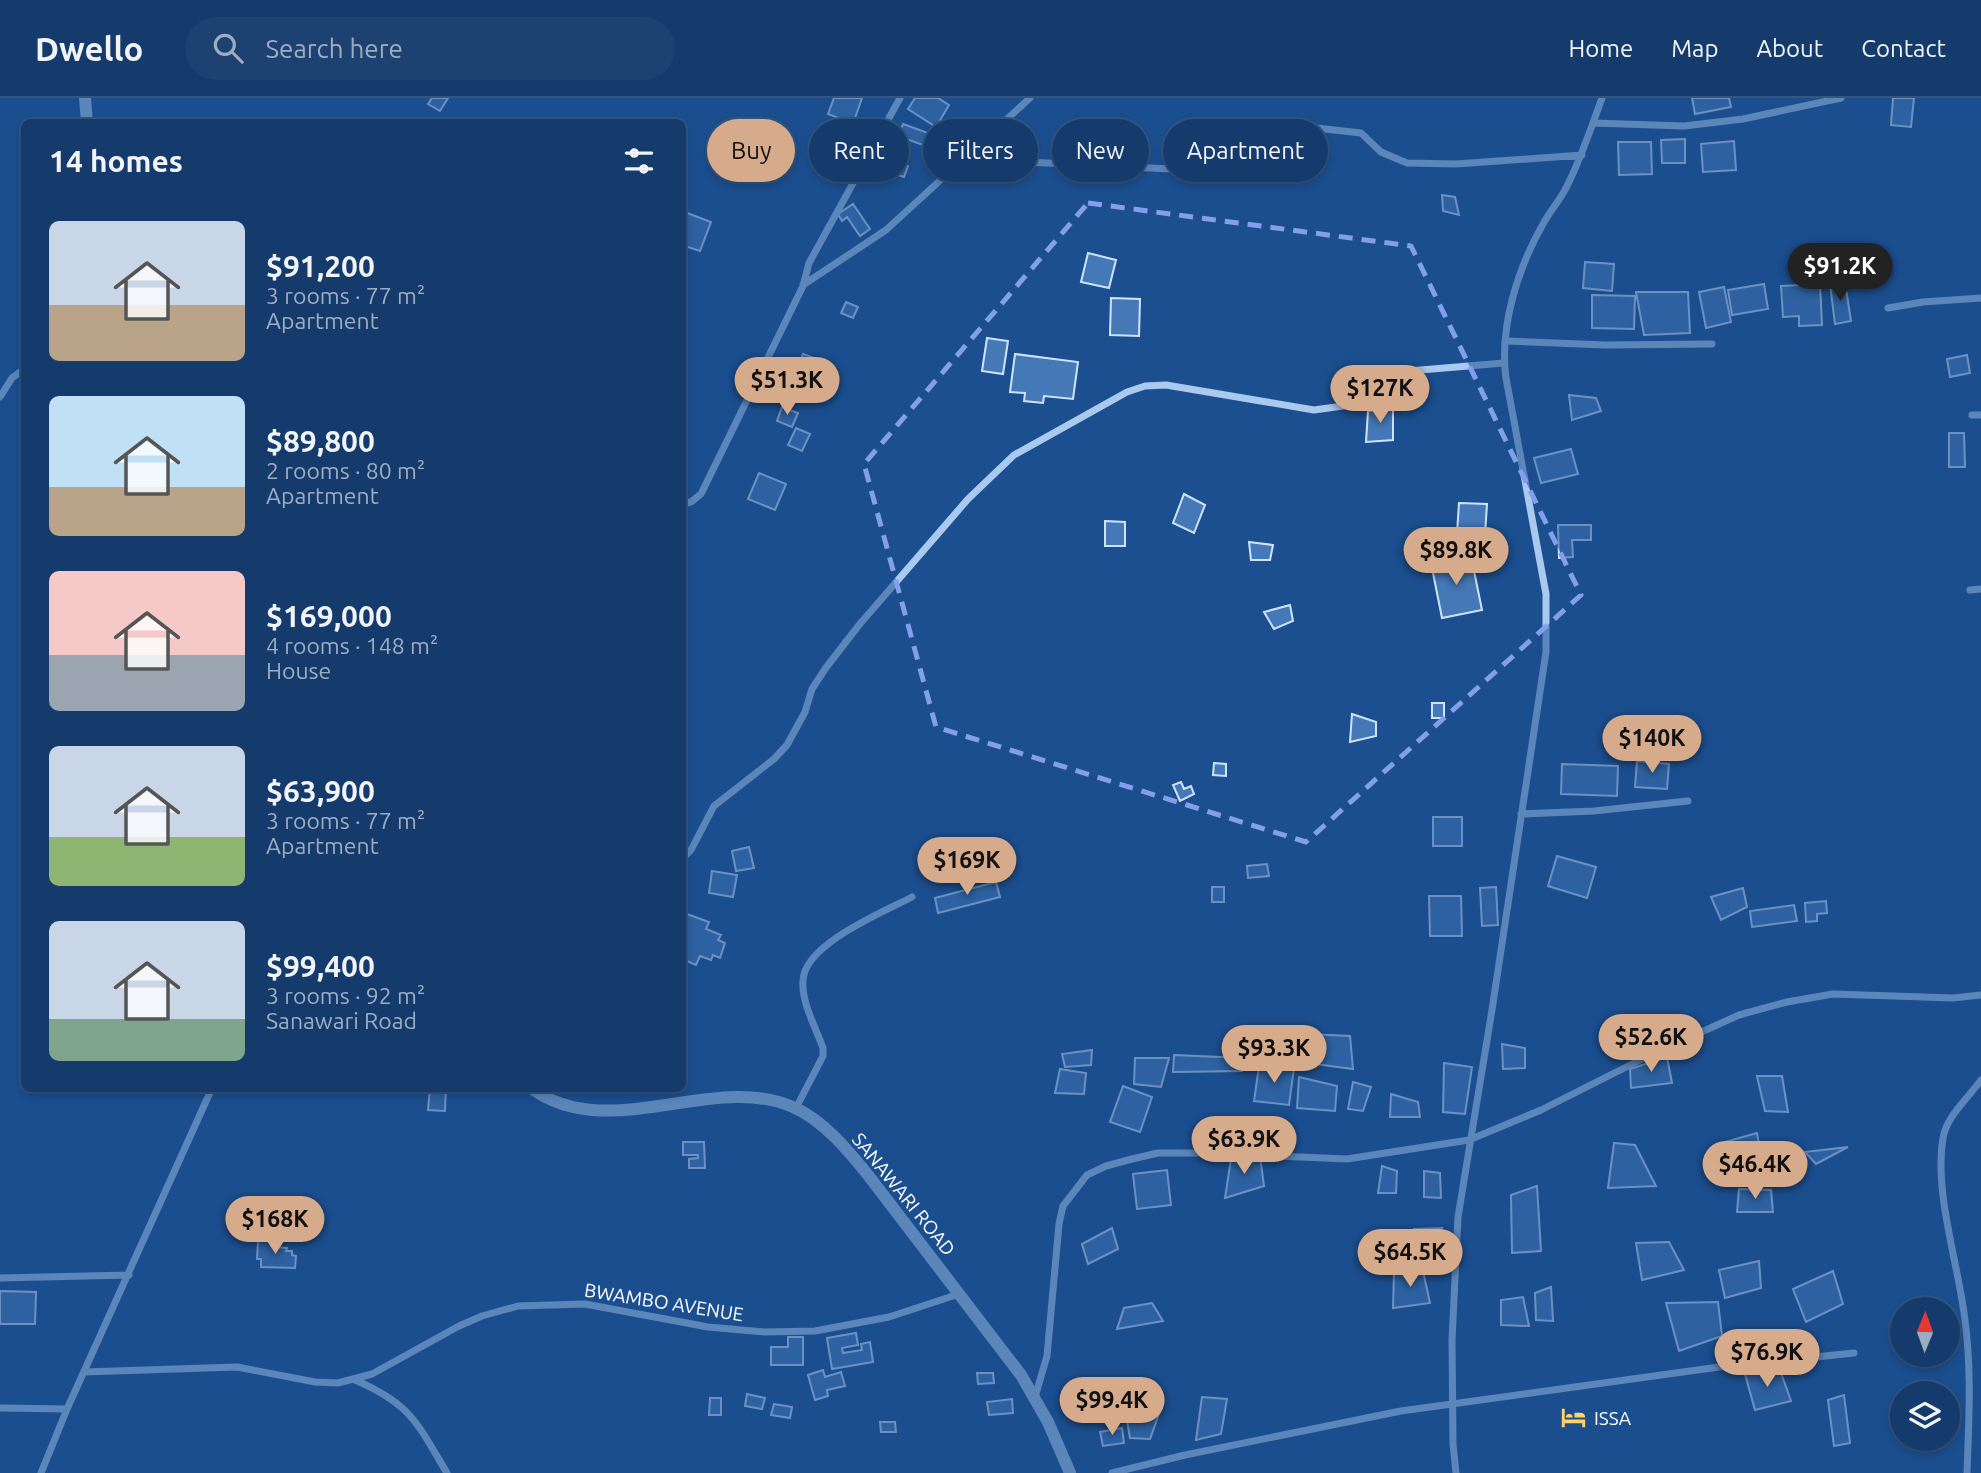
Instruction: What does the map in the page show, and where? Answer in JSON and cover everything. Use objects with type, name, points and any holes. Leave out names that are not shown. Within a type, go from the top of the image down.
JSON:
[{"type":"street","points":[[85,98],[87,119]]},
{"type":"street","points":[[686,503],[701,494],[803,286],[809,263],[900,98]]},
{"type":"street","points":[[1007,119],[1030,98]]},
{"type":"street","points":[[1455,1473],[1454,1262],[1469,1140],[1492,1010],[1545,665],[1547,622],[1546,594],[1504,363],[1506,341],[1524,263],[1543,223],[1564,191],[1581,155],[1602,98]]},
{"type":"street","points":[[1593,123],[1684,126],[1743,119],[1841,98]]},
{"type":"street","points":[[1038,163],[1171,169],[1195,160],[1228,128],[1253,121],[1361,133],[1381,152],[1407,163],[1456,164],[1581,155]]},
{"type":"street","points":[[803,286],[886,230],[938,182]]},
{"type":"street","points":[[1888,308],[1923,302],[1981,298]]},
{"type":"street","points":[[1506,341],[1605,345],[1713,344]]},
{"type":"street","points":[[686,855],[714,806],[774,759],[787,745],[805,712],[812,689],[859,625],[968,499],[1014,455],[1127,392],[1145,386],[1166,385],[1314,410],[1343,406],[1385,373],[1504,363]]},
{"type":"street","points":[[0,397],[12,378],[21,371]]},
{"type":"street","points":[[1972,415],[1981,415]]},
{"type":"street","points":[[1970,590],[1981,589]]},
{"type":"street","points":[[1521,814],[1594,811],[1688,801]]},
{"type":"street","points":[[796,1108],[823,1056],[823,1048],[804,993],[803,978],[808,966],[820,951],[849,930],[912,898]]},
{"type":"street","points":[[1035,1398],[1047,1356],[1063,1206],[1087,1175],[1107,1166],[1158,1153],[1347,1159],[1469,1140],[1541,1110],[1644,1058],[1739,1015],[1787,1002],[1833,994],[1953,998],[1981,995]]},
{"type":"street","points":[[1967,1473],[1968,1352],[1964,1312],[1943,1192],[1941,1160],[1943,1135],[1948,1124],[1981,1080]]},
{"type":"street","points":[[41,1473],[67,1409],[210,1092]]},
{"type":"street","name":"SANAWARI ROAD","points":[[537,1092],[552,1101],[589,1110],[639,1109],[757,1098],[779,1101],[796,1108],[819,1124],[852,1155],[1002,1349],[1035,1398],[1057,1440],[1070,1473]]},
{"type":"street","points":[[0,1278],[129,1275]]},
{"type":"street","name":"BWAMBO AVENUE","points":[[84,1372],[237,1367],[315,1382],[354,1380],[385,1368],[471,1321],[519,1306],[585,1304],[708,1327],[765,1332],[815,1331],[889,1317],[960,1294]]},
{"type":"street","points":[[1112,1473],[1327,1424],[1453,1402],[1854,1353]]},
{"type":"street","points":[[354,1380],[381,1392],[407,1411],[415,1419],[447,1473]]},
{"type":"street","points":[[0,1409],[67,1409]]},
{"type":"highlighted area","points":[[1088,203],[1411,246],[1581,595],[1306,842],[936,727],[864,464]]},
{"type":"building","points":[[432,98],[448,98],[440,111],[428,104]]},
{"type":"building","points":[[834,98],[862,98],[855,119],[840,119],[828,114]]},
{"type":"building","points":[[915,98],[938,98],[949,105],[941,119],[924,119],[908,109]]},
{"type":"building","points":[[1692,98],[1729,98],[1731,107],[1695,114]]},
{"type":"building","points":[[1893,98],[1914,98],[1911,127],[1891,125]]},
{"type":"building","points":[[909,126],[923,131],[923,145],[909,140]]},
{"type":"building","points":[[1685,139],[1685,163],[1662,163],[1661,140]]},
{"type":"building","points":[[1734,141],[1736,170],[1703,172],[1701,144]]},
{"type":"building","points":[[1618,142],[1651,142],[1652,174],[1619,175]]},
{"type":"building","points":[[1442,195],[1455,197],[1459,215],[1443,211]]},
{"type":"building","points":[[853,204],[870,229],[860,236],[847,217],[842,221],[838,214]]},
{"type":"building","points":[[686,213],[711,222],[700,251],[686,246]]},
{"type":"building","points":[[1088,253],[1116,260],[1109,288],[1081,282]]},
{"type":"building","points":[[1585,262],[1614,264],[1612,291],[1583,288]]},
{"type":"building","points":[[1845,282],[1851,321],[1835,324],[1830,284]]},
{"type":"building","points":[[1764,284],[1768,309],[1732,315],[1728,290]]},
{"type":"building","points":[[1820,284],[1822,325],[1799,326],[1799,316],[1783,317],[1781,286]]},
{"type":"building","points":[[1724,287],[1731,322],[1706,328],[1699,292]]},
{"type":"building","points":[[1636,292],[1688,292],[1690,333],[1644,335]]},
{"type":"building","points":[[1592,295],[1635,296],[1634,329],[1592,328]]},
{"type":"building","points":[[1111,298],[1140,299],[1139,336],[1110,335]]},
{"type":"building","points":[[846,302],[858,307],[853,318],[841,313]]},
{"type":"building","points":[[987,338],[1008,341],[1003,374],[982,371]]},
{"type":"building","points":[[803,354],[817,359],[813,367],[829,373],[819,400],[798,391],[793,404],[785,400]]},
{"type":"building","points":[[1015,354],[1078,362],[1073,399],[1044,396],[1043,403],[1024,401],[1025,393],[1010,392]]},
{"type":"building","points":[[1967,355],[1970,373],[1950,377],[1947,359]]},
{"type":"building","points":[[1569,395],[1596,398],[1601,411],[1572,420]]},
{"type":"building","points":[[782,407],[798,413],[792,427],[777,421]]},
{"type":"building","points":[[1393,408],[1393,440],[1366,442],[1368,411]]},
{"type":"building","points":[[796,428],[810,434],[802,451],[788,445]]},
{"type":"building","points":[[1949,433],[1964,433],[1965,467],[1949,467]]},
{"type":"building","points":[[1571,449],[1578,474],[1541,483],[1534,458]]},
{"type":"building","points":[[759,473],[786,484],[775,510],[748,499]]},
{"type":"building","points":[[1184,494],[1205,505],[1194,533],[1173,523]]},
{"type":"building","points":[[1459,503],[1487,504],[1485,535],[1457,533]]},
{"type":"building","points":[[1105,521],[1125,522],[1125,546],[1105,546]]},
{"type":"building","points":[[1558,525],[1591,525],[1591,540],[1572,540],[1573,557],[1559,558]]},
{"type":"building","points":[[1249,542],[1273,545],[1270,560],[1251,560]]},
{"type":"building","points":[[1471,556],[1482,610],[1442,618],[1431,563]]},
{"type":"building","points":[[1290,605],[1293,621],[1274,629],[1264,612]]},
{"type":"building","points":[[1432,703],[1444,703],[1444,718],[1432,718]]},
{"type":"building","points":[[1352,714],[1376,722],[1376,736],[1350,742]]},
{"type":"building","points":[[1637,761],[1669,764],[1667,789],[1635,787]]},
{"type":"building","points":[[1214,763],[1226,764],[1226,776],[1213,775]]},
{"type":"building","points":[[1562,764],[1618,766],[1617,796],[1561,794]]},
{"type":"building","points":[[1181,782],[1184,789],[1191,786],[1194,794],[1180,801],[1173,785]]},
{"type":"building","points":[[1433,817],[1462,817],[1462,846],[1433,846]]},
{"type":"building","points":[[749,847],[754,868],[736,871],[732,851]]},
{"type":"building","points":[[1557,856],[1596,867],[1587,898],[1548,886]]},
{"type":"building","points":[[1267,864],[1269,876],[1248,878],[1247,866]]},
{"type":"building","points":[[712,871],[737,875],[733,897],[709,893]]},
{"type":"building","points":[[996,882],[1000,897],[938,913],[935,898]]},
{"type":"building","points":[[1212,887],[1224,887],[1224,902],[1212,902]]},
{"type":"building","points":[[1496,887],[1498,925],[1482,926],[1480,888]]},
{"type":"building","points":[[1743,888],[1747,907],[1721,920],[1711,897]]},
{"type":"building","points":[[1429,896],[1461,896],[1462,936],[1430,936]]},
{"type":"building","points":[[1826,901],[1827,913],[1817,914],[1817,921],[1806,922],[1805,903]]},
{"type":"building","points":[[1794,905],[1797,921],[1752,927],[1750,911]]},
{"type":"building","points":[[686,914],[709,922],[706,929],[721,935],[718,940],[725,943],[720,958],[713,955],[711,960],[700,956],[696,965],[687,961]]},
{"type":"building","points":[[1308,1034],[1350,1036],[1353,1069],[1300,1062]]},
{"type":"building","points":[[1502,1044],[1525,1048],[1525,1068],[1503,1069]]},
{"type":"building","points":[[1092,1050],[1091,1065],[1065,1067],[1062,1054]]},
{"type":"building","points":[[1174,1055],[1243,1058],[1242,1071],[1173,1072]]},
{"type":"building","points":[[1667,1057],[1672,1083],[1631,1088],[1630,1069]]},
{"type":"building","points":[[1135,1058],[1169,1058],[1161,1087],[1134,1084]]},
{"type":"building","points":[[1444,1063],[1472,1067],[1465,1114],[1443,1112]]},
{"type":"building","points":[[1259,1066],[1294,1068],[1289,1105],[1254,1101]]},
{"type":"building","points":[[1060,1069],[1086,1073],[1084,1094],[1055,1093]]},
{"type":"building","points":[[1757,1076],[1782,1076],[1788,1112],[1765,1111]]},
{"type":"building","points":[[1299,1077],[1337,1086],[1335,1111],[1297,1108]]},
{"type":"building","points":[[1353,1082],[1371,1087],[1363,1111],[1348,1109]]},
{"type":"building","points":[[1123,1086],[1152,1097],[1140,1132],[1110,1122]]},
{"type":"building","points":[[430,1092],[446,1092],[445,1111],[428,1110]]},
{"type":"building","points":[[1391,1094],[1418,1102],[1420,1117],[1390,1117]]},
{"type":"building","points":[[1757,1133],[1765,1177],[1731,1181],[1725,1142]]},
{"type":"building","points":[[683,1142],[704,1142],[705,1168],[689,1168],[689,1159],[698,1158],[698,1155],[683,1155]]},
{"type":"building","points":[[1614,1143],[1635,1145],[1656,1186],[1608,1188]]},
{"type":"building","points":[[1848,1147],[1816,1164],[1805,1152]]},
{"type":"building","points":[[1260,1156],[1264,1186],[1225,1198],[1231,1159]]},
{"type":"building","points":[[1382,1166],[1397,1171],[1396,1193],[1378,1193]]},
{"type":"building","points":[[1167,1170],[1171,1205],[1137,1209],[1133,1174]]},
{"type":"building","points":[[1424,1171],[1440,1173],[1441,1198],[1424,1197]]},
{"type":"building","points":[[1537,1186],[1541,1251],[1512,1253],[1511,1195]]},
{"type":"building","points":[[1739,1189],[1771,1190],[1773,1212],[1737,1212]]},
{"type":"building","points":[[232,1205],[263,1207],[263,1211],[274,1211],[273,1232],[231,1230]]},
{"type":"building","points":[[1112,1228],[1118,1249],[1088,1264],[1082,1244]]},
{"type":"building","points":[[1442,1228],[1435,1253],[1413,1252],[1414,1229]]},
{"type":"building","points":[[258,1240],[275,1240],[274,1247],[292,1251],[292,1255],[296,1256],[295,1268],[261,1267],[261,1259],[257,1259]]},
{"type":"building","points":[[1669,1242],[1684,1270],[1642,1280],[1636,1243]]},
{"type":"building","points":[[1759,1261],[1761,1288],[1725,1298],[1719,1270]]},
{"type":"building","points":[[1394,1271],[1423,1271],[1430,1303],[1393,1308]]},
{"type":"building","points":[[1833,1271],[1843,1304],[1806,1322],[1793,1289]]},
{"type":"building","points":[[1551,1287],[1553,1321],[1536,1320],[1535,1293]]},
{"type":"building","points":[[0,1291],[36,1292],[35,1324],[0,1324]]},
{"type":"building","points":[[1523,1297],[1529,1326],[1501,1325],[1501,1300]]},
{"type":"building","points":[[1718,1302],[1722,1336],[1679,1351],[1666,1303]]},
{"type":"building","points":[[1152,1303],[1163,1321],[1117,1329],[1124,1308]]},
{"type":"building","points":[[856,1333],[858,1345],[842,1348],[843,1353],[862,1350],[861,1344],[870,1342],[873,1362],[832,1369],[827,1338]]},
{"type":"building","points":[[788,1337],[803,1337],[803,1365],[771,1365],[771,1347],[788,1347]]},
{"type":"building","points":[[823,1370],[825,1377],[841,1372],[845,1386],[827,1390],[828,1396],[815,1400],[808,1375]]},
{"type":"building","points":[[1780,1370],[1791,1401],[1755,1410],[1745,1374]]},
{"type":"building","points":[[977,1373],[993,1373],[994,1383],[978,1384]]},
{"type":"building","points":[[747,1394],[765,1398],[762,1409],[745,1406]]},
{"type":"building","points":[[1844,1395],[1850,1443],[1834,1446],[1828,1400]]},
{"type":"building","points":[[1202,1397],[1227,1399],[1221,1434],[1196,1440]]},
{"type":"building","points":[[710,1398],[721,1398],[721,1415],[709,1415]]},
{"type":"building","points":[[1012,1399],[1013,1413],[989,1415],[987,1402]]},
{"type":"building","points":[[1163,1403],[1150,1439],[1130,1438],[1125,1409]]},
{"type":"building","points":[[774,1404],[792,1407],[790,1418],[771,1415]]},
{"type":"building","points":[[880,1422],[895,1422],[896,1432],[881,1432]]},
{"type":"building","points":[[1122,1428],[1124,1443],[1103,1446],[1100,1432]]},
{"type":"place","name":"ISSA","points":[[1574,1418]]}]
